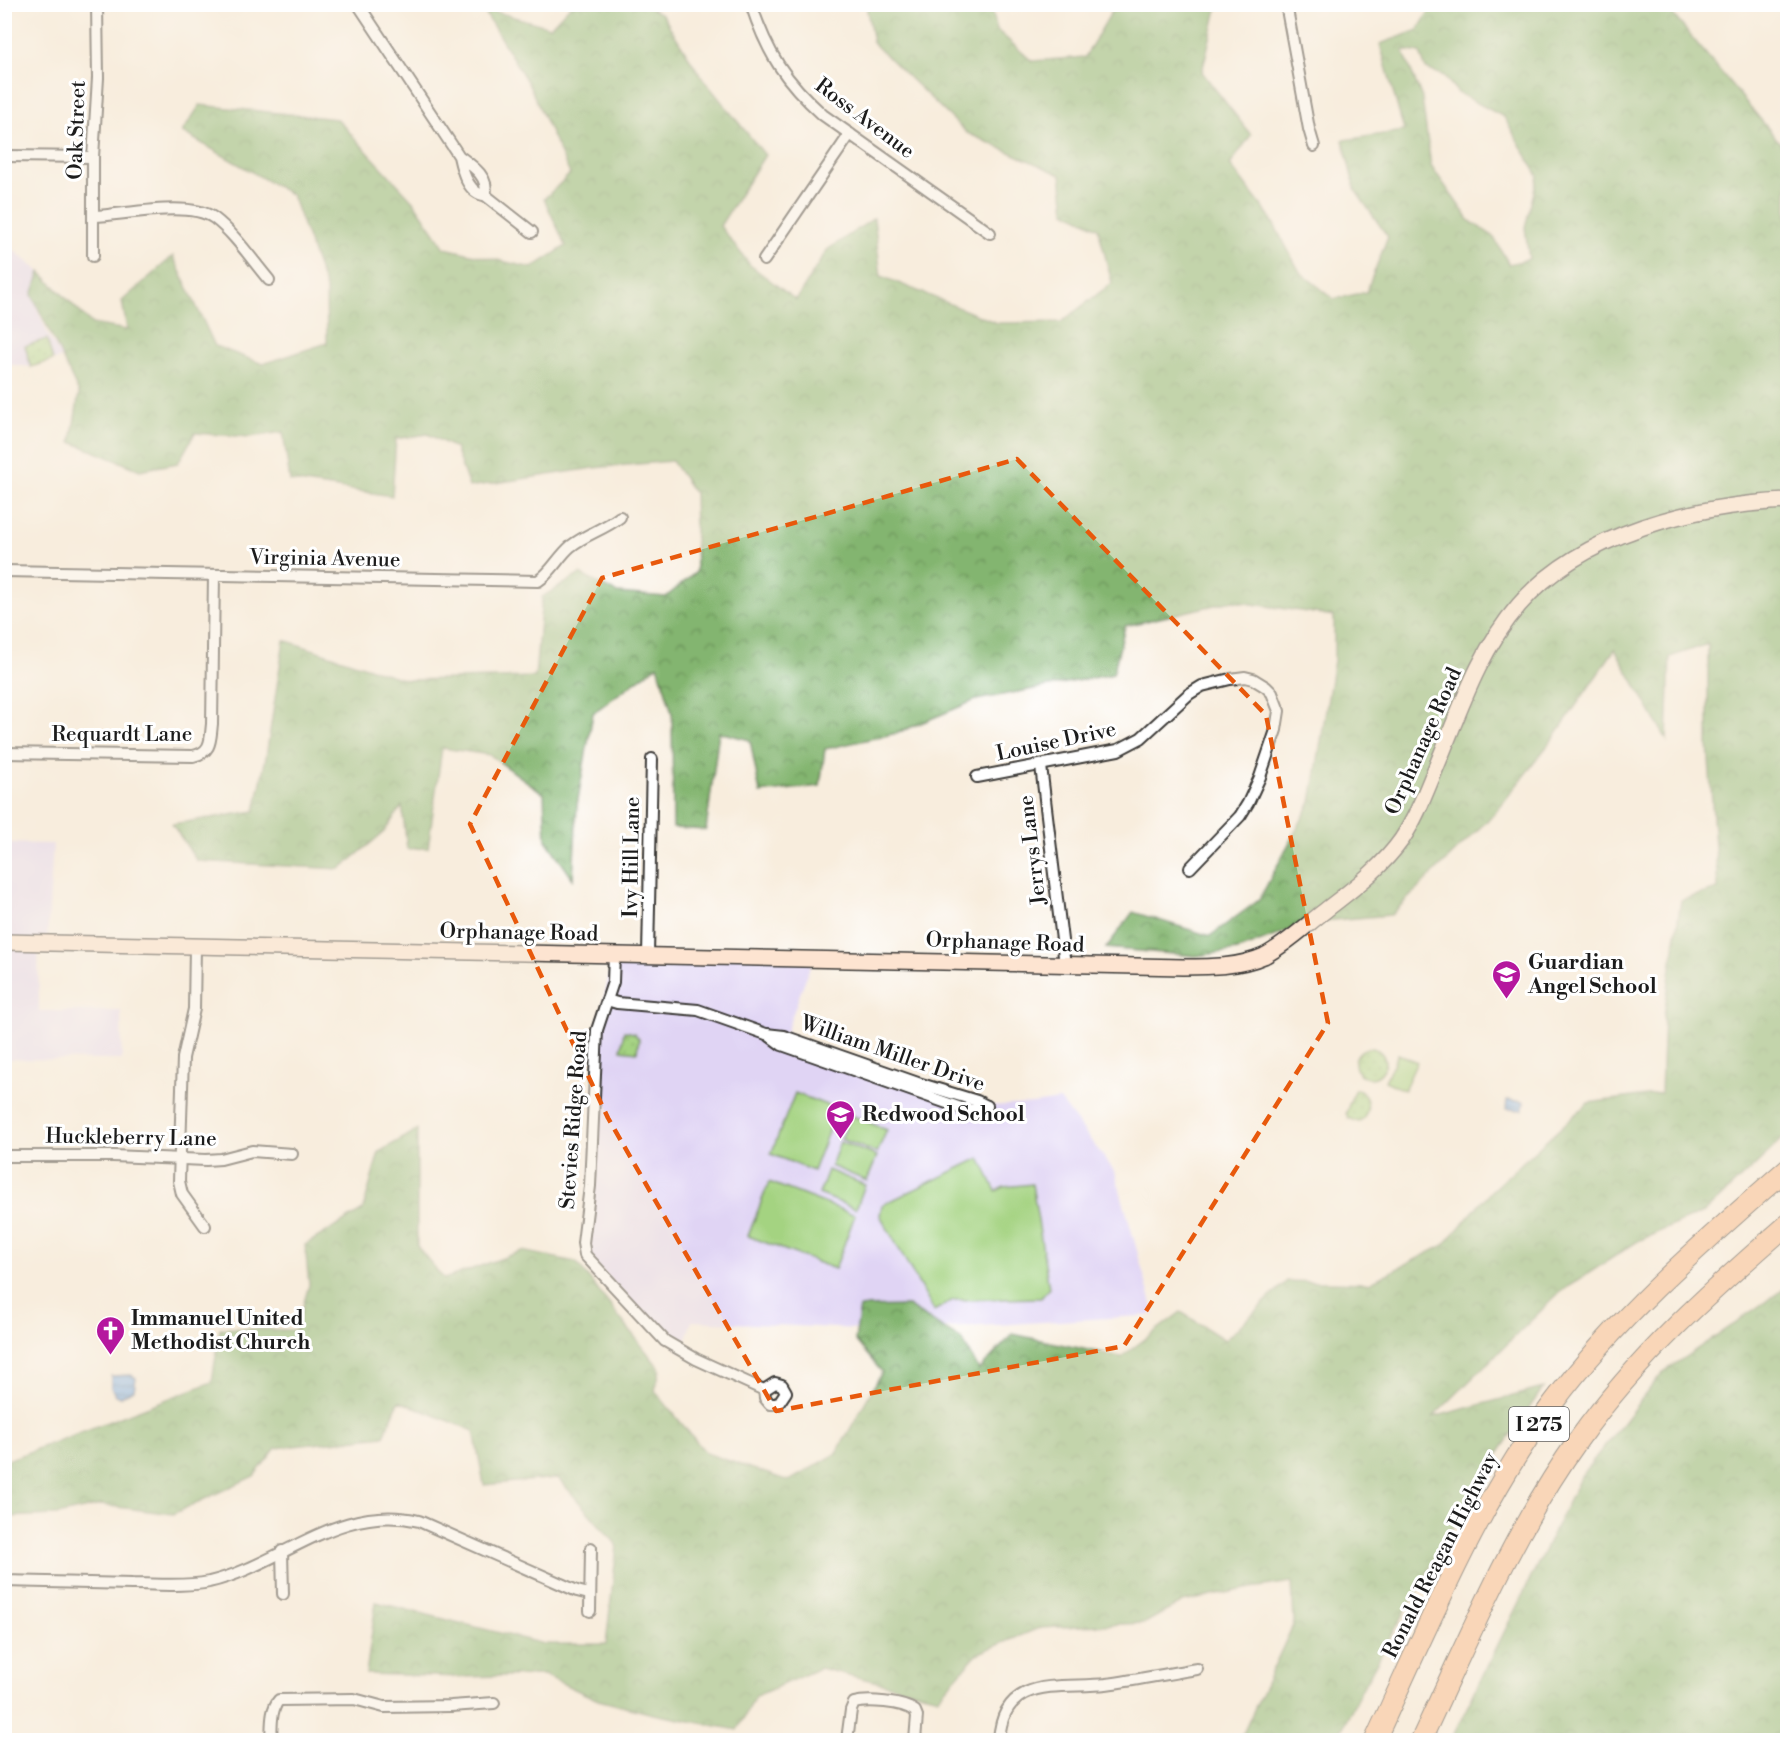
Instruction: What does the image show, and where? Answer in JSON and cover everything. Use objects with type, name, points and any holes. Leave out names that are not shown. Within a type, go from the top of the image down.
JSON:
[{"type":"highway","name":"Ronald Reagan Highway","points":[[1375,1740],[1473,1536],[1518,1455],[1552,1404],[1609,1335],[1658,1284],[1788,1168]]},
{"type":"highway","name":"I 275","points":[[1421,1740],[1502,1569],[1539,1501],[1579,1438],[1635,1369],[1690,1312],[1788,1224]]},
{"type":"main road","name":"Orphanage Road","points":[[4,942],[1065,965],[1214,967],[1240,963],[1262,957],[1280,947],[1374,871],[1401,840],[1419,808],[1481,660],[1505,622],[1535,588],[1594,548],[1641,529],[1730,506],[1788,501]]},
{"type":"street","name":"Oak Street","points":[[93,256],[95,216],[93,157],[98,78],[97,4]]},
{"type":"street","points":[[358,4],[459,156],[464,177],[476,192],[485,195],[532,232]]},
{"type":"street","name":"Ross Avenue","points":[[751,4],[766,44],[789,81],[823,115],[990,233]]},
{"type":"street","points":[[1286,4],[1314,146]]},
{"type":"street","points":[[764,260],[850,134]]},
{"type":"street","points":[[4,156],[93,157]]},
{"type":"street","points":[[95,216],[180,209],[206,213],[226,229],[269,280]]},
{"type":"street","name":"Virginia Avenue","points":[[4,571],[538,581],[573,544],[610,525],[620,517]]},
{"type":"street","name":"Requardt Lane","points":[[4,753],[193,756],[206,752],[210,746],[212,724],[214,575]]},
{"type":"street","name":"Louise Drive","points":[[977,777],[1118,750],[1130,745],[1151,730],[1188,694],[1208,684],[1245,677],[1261,682],[1272,693],[1279,711],[1276,730],[1260,777],[1240,816],[1190,868]]},
{"type":"street","name":"Ivy Hill Lane","points":[[648,955],[652,759]]},
{"type":"street","name":"Jerrys Lane","points":[[1041,766],[1065,965]]},
{"type":"street","points":[[195,946],[194,1009],[183,1058],[178,1159],[180,1189],[205,1226]]},
{"type":"street","name":"Stevies Ridge Road","points":[[614,954],[613,982],[597,1030],[590,1186],[583,1243],[585,1255],[665,1341],[681,1352],[764,1390]]},
{"type":"street","name":"William Miller Drive","points":[[607,1000],[616,1003],[698,1010],[766,1034],[784,1036],[987,1106],[974,1110],[962,1108],[782,1045],[766,1034]]},
{"type":"street","name":"Huckleberry Lane","points":[[4,1156],[221,1159],[252,1151],[292,1154]]},
{"type":"street","points":[[4,1581],[169,1584],[207,1582],[231,1575],[338,1525],[359,1520],[405,1518],[419,1521],[577,1591],[589,1594]]},
{"type":"street","points":[[590,1611],[591,1548]]},
{"type":"street","points":[[282,1551],[283,1594]]},
{"type":"street","points":[[999,1740],[1003,1720],[1008,1711],[1021,1696],[1037,1688],[1107,1684],[1197,1669]]},
{"type":"street","points":[[271,1740],[274,1705],[279,1700],[354,1699],[384,1707],[451,1706],[494,1702]]},
{"type":"street","points":[[847,1740],[851,1710],[854,1702],[860,1701],[898,1704],[915,1710],[917,1716],[915,1740]]},
{"type":"highlighted area","points":[[1017,459],[1266,715],[1328,1023],[1124,1346],[776,1411],[608,1118],[470,824],[602,578]]},
{"type":"shaded area","points":[[4,242],[40,272],[32,296],[48,335],[62,358],[31,367],[7,364],[7,356],[4,356]]},
{"type":"shaded area","points":[[5,843],[53,844],[47,943],[38,943],[39,1011],[121,1011],[122,1060],[5,1059]]},
{"type":"shaded area","name":"Redwood School","points":[[614,954],[813,958],[785,1035],[987,1106],[1034,1104],[1060,1100],[1115,1172],[1155,1315],[899,1331],[692,1321],[681,1352],[585,1255],[597,1030]]},
{"type":"green space","points":[[571,5],[644,5],[662,14],[700,75],[765,155],[720,226],[750,265],[796,300],[827,250],[874,218],[881,276],[997,323],[1061,322],[1112,283],[1098,228],[1065,211],[1061,175],[967,133],[873,43],[866,5],[991,5],[997,30],[1032,61],[1085,57],[1112,11],[1132,5],[1218,5],[1202,72],[1251,135],[1230,165],[1270,217],[1300,272],[1334,299],[1366,292],[1388,237],[1355,190],[1343,140],[1404,131],[1380,44],[1418,30],[1433,5],[1665,5],[1781,144],[1787,160],[1787,1135],[1706,1211],[1638,1241],[1560,1292],[1433,1417],[1543,1388],[1476,1486],[1359,1694],[1337,1740],[1240,1740],[1294,1623],[1292,1582],[1183,1602],[1145,1623],[1039,1628],[977,1654],[938,1697],[820,1668],[756,1696],[737,1730],[653,1714],[598,1700],[544,1675],[461,1677],[366,1674],[376,1602],[544,1644],[606,1644],[617,1545],[558,1478],[484,1485],[474,1431],[399,1401],[384,1436],[276,1448],[254,1476],[173,1514],[101,1505],[57,1515],[5,1517],[5,1461],[212,1382],[220,1328],[296,1330],[309,1285],[305,1245],[363,1210],[379,1152],[417,1130],[417,1246],[444,1279],[522,1251],[576,1262],[660,1369],[655,1391],[706,1453],[789,1481],[836,1454],[882,1372],[855,1340],[860,1307],[908,1306],[962,1340],[979,1370],[1013,1334],[1121,1357],[1181,1312],[1225,1340],[1287,1281],[1369,1283],[1444,1245],[1492,1190],[1588,1103],[1661,1093],[1664,1015],[1681,900],[1718,889],[1708,745],[1708,644],[1670,657],[1667,740],[1615,649],[1555,736],[1495,813],[1391,915],[1311,922],[1238,950],[1196,956],[1106,948],[1133,912],[1210,936],[1259,900],[1311,802],[1334,660],[1334,616],[1232,601],[1125,626],[1113,674],[976,700],[897,733],[825,749],[820,786],[760,793],[750,740],[719,732],[706,830],[673,828],[672,713],[658,665],[593,713],[577,805],[573,879],[546,840],[544,794],[490,755],[442,748],[428,848],[407,849],[402,806],[384,832],[340,869],[197,861],[172,824],[255,811],[266,757],[284,640],[406,680],[535,677],[542,597],[580,574],[617,593],[666,597],[696,572],[694,493],[672,461],[594,468],[469,487],[455,448],[428,434],[396,439],[392,496],[290,481],[283,432],[250,437],[195,433],[178,463],[140,470],[71,442],[79,393],[32,295],[40,272],[92,324],[127,330],[122,301],[173,256],[215,346],[263,364],[327,343],[326,289],[292,195],[182,132],[200,105],[337,119],[414,202],[445,248],[532,268],[566,246],[544,199],[570,174],[528,83],[482,8],[550,27]],"holes":[[[1403,50],[1420,53],[1426,69],[1444,76],[1458,93],[1504,117],[1538,176],[1525,227],[1529,259],[1509,264],[1493,236],[1470,221],[1431,166],[1422,98]]]},
{"type":"green space","points":[[47,339],[53,360],[31,367],[25,346]]},
{"type":"green space","points":[[624,1031],[634,1033],[639,1039],[637,1052],[621,1050]]},
{"type":"green space","points":[[1370,1048],[1376,1049],[1384,1057],[1384,1069],[1376,1077],[1370,1078],[1364,1077],[1356,1069],[1355,1063],[1356,1057],[1364,1049]]},
{"type":"green space","points":[[1398,1054],[1417,1062],[1404,1090],[1385,1081]]},
{"type":"green space","points":[[1356,1089],[1364,1095],[1368,1106],[1364,1118],[1358,1122],[1348,1118],[1346,1113]]},
{"type":"green space","points":[[795,1093],[837,1109],[813,1171],[771,1154]]},
{"type":"green space","points":[[851,1115],[887,1130],[877,1153],[841,1139]]},
{"type":"green space","points":[[840,1142],[877,1156],[867,1181],[831,1166]]},
{"type":"green space","points":[[980,1158],[996,1191],[1004,1187],[1032,1184],[1049,1288],[1041,1298],[953,1300],[934,1311],[880,1215],[882,1205]]},
{"type":"green space","points":[[828,1170],[865,1185],[856,1209],[819,1194]]},
{"type":"green space","points":[[769,1182],[855,1215],[835,1269],[748,1236]]},
{"type":"green space","points":[[1787,1287],[1787,1740],[1451,1740],[1581,1476],[1662,1373]]},
{"type":"water","points":[[1507,1100],[1524,1102],[1523,1110],[1506,1109]]},
{"type":"water","points":[[131,1375],[136,1378],[134,1390],[120,1397],[115,1395],[111,1387],[111,1376]]},
{"type":"place","name":"Guardian Angel School","points":[[1507,1000]]},
{"type":"place","name":"Redwood School","points":[[841,1140]]},
{"type":"place","name":"Immanuel United Methodist Church","points":[[110,1356]]}]
